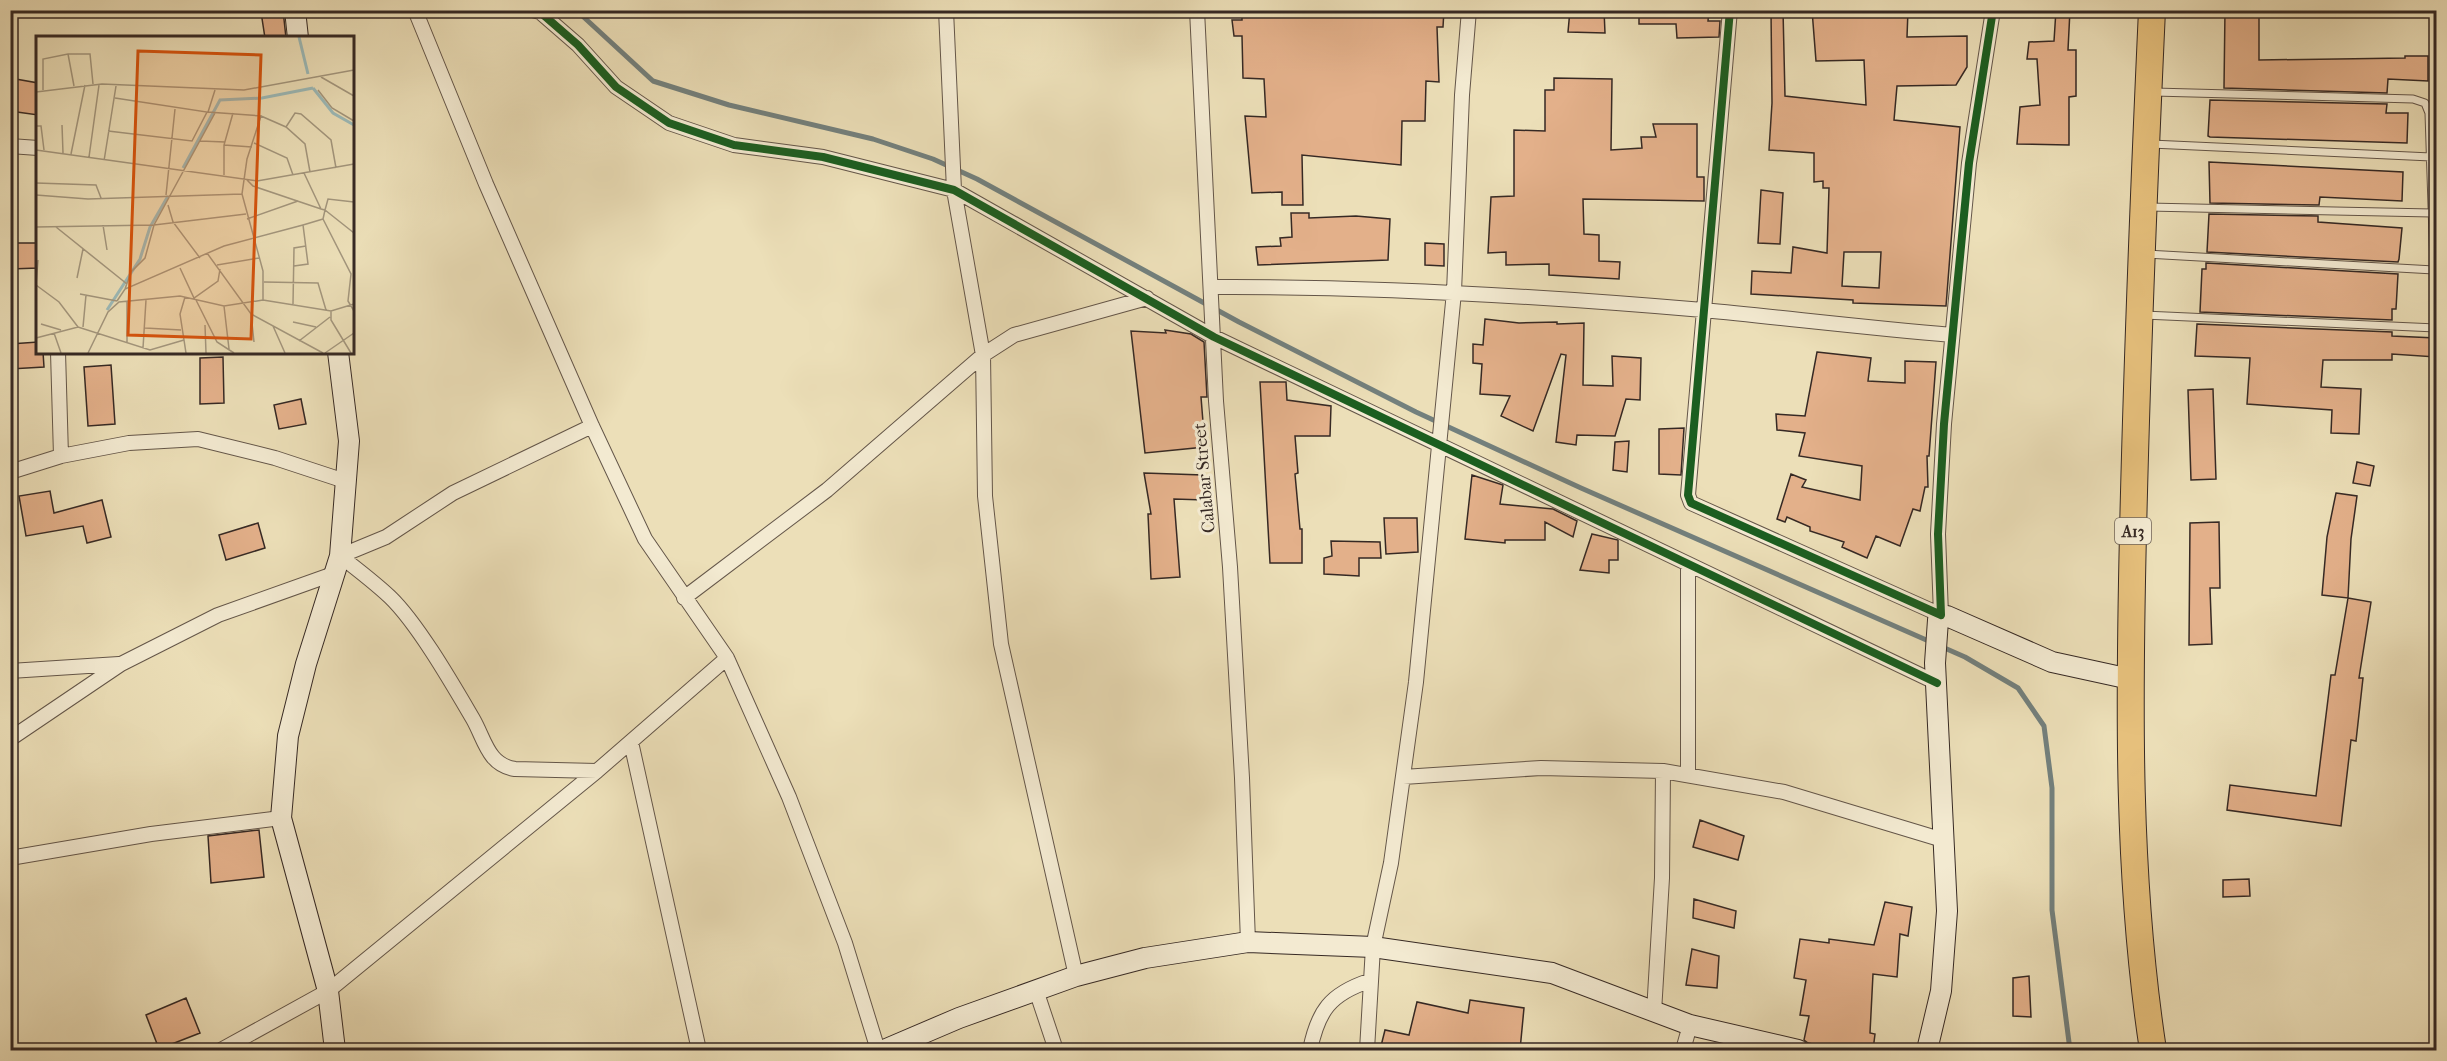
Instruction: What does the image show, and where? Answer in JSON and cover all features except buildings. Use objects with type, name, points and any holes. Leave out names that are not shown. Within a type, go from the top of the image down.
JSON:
[{"type":"highway","name":"A13","points":[[2152,10],[2140,254],[2130,679],[2137,926],[2153,1050]]},
{"type":"street","points":[[295,10],[298,36]]},
{"type":"street","points":[[415,10],[486,184],[592,426],[645,539],[727,658],[789,797],[845,943],[878,1050]]},
{"type":"street","points":[[533,10],[540,12],[578,45],[616,87],[669,123],[734,145],[823,157],[954,186],[1147,298],[1440,439],[1688,564],[1937,683]]},
{"type":"street","points":[[946,10],[954,186],[983,355],[985,496],[1001,644],[1076,976]]},
{"type":"street","name":"Calabar Street","points":[[1197,10],[1216,401],[1230,567],[1242,766],[1248,942]]},
{"type":"street","points":[[1367,1050],[1369,981],[1373,947],[1391,863],[1416,682],[1440,439],[1454,292],[1462,95],[1469,10]]},
{"type":"street","points":[[1730,10],[1688,495],[1690,503],[2052,662],[2130,679]]},
{"type":"street","points":[[1928,1050],[1941,991],[1947,910],[1935,663],[1938,620],[1941,615],[1938,534],[1952,335],[1968,163],[1993,10]]},
{"type":"street","points":[[10,146],[36,148]]},
{"type":"street","points":[[1212,286],[1337,286],[1454,292],[1705,310],[1952,335]]},
{"type":"street","points":[[684,598],[827,490],[983,355],[1014,335],[1147,298]]},
{"type":"street","points":[[58,354],[61,456]]},
{"type":"street","points":[[335,1050],[328,991],[281,818],[288,736],[340,556],[348,482],[349,441],[338,354]]},
{"type":"street","points":[[340,556],[386,537],[453,493],[592,426]]},
{"type":"street","points":[[10,472],[61,456],[129,443],[198,439],[275,458],[348,482]]},
{"type":"street","points":[[340,556],[391,598],[428,646],[473,720],[492,759],[503,767],[515,769],[597,771]]},
{"type":"street","points":[[1688,564],[1688,775]]},
{"type":"street","points":[[10,739],[121,664],[218,615],[333,574]]},
{"type":"street","points":[[220,1050],[328,991],[597,771],[727,658]]},
{"type":"street","points":[[10,671],[121,664]]},
{"type":"street","points":[[631,742],[699,1050]]},
{"type":"street","points":[[1403,777],[1541,768],[1663,771],[1784,792],[1942,840]]},
{"type":"street","points":[[1654,1011],[1662,878],[1663,771]]},
{"type":"street","points":[[10,858],[151,834],[281,818]]},
{"type":"street","points":[[884,1050],[959,1018],[1076,976],[1145,958],[1248,942],[1373,947],[1552,973],[1690,1025],[1798,1050]]},
{"type":"street","points":[[1310,1050],[1314,1030],[1327,1004],[1347,989],[1369,981]]},
{"type":"street","points":[[1036,990],[1056,1050]]},
{"type":"street","points":[[1683,1050],[1690,1025]]},
{"type":"lane","points":[[2138,315],[2436,328],[2429,113],[2425,103],[2413,99],[2148,92]]},
{"type":"lane","points":[[2146,144],[2431,157]]},
{"type":"lane","points":[[2143,207],[2432,213]]},
{"type":"lane","points":[[2140,254],[2434,270]]},
{"type":"waterway","points":[[576,10],[653,81],[729,105],[873,139],[933,159],[977,179],[1239,322],[1416,412],[1581,488],[1965,657],[2018,688],[2044,726],[2052,788],[2052,910],[2070,1050]]},
{"type":"cycle path","points":[[533,10],[540,12],[578,45],[616,87],[669,123],[734,145],[823,157],[954,190],[1214,337],[1937,683]]},
{"type":"cycle path","points":[[1730,10],[1688,495],[1691,503],[1941,615],[1938,534],[1944,424],[1969,163],[1993,10]]}]
